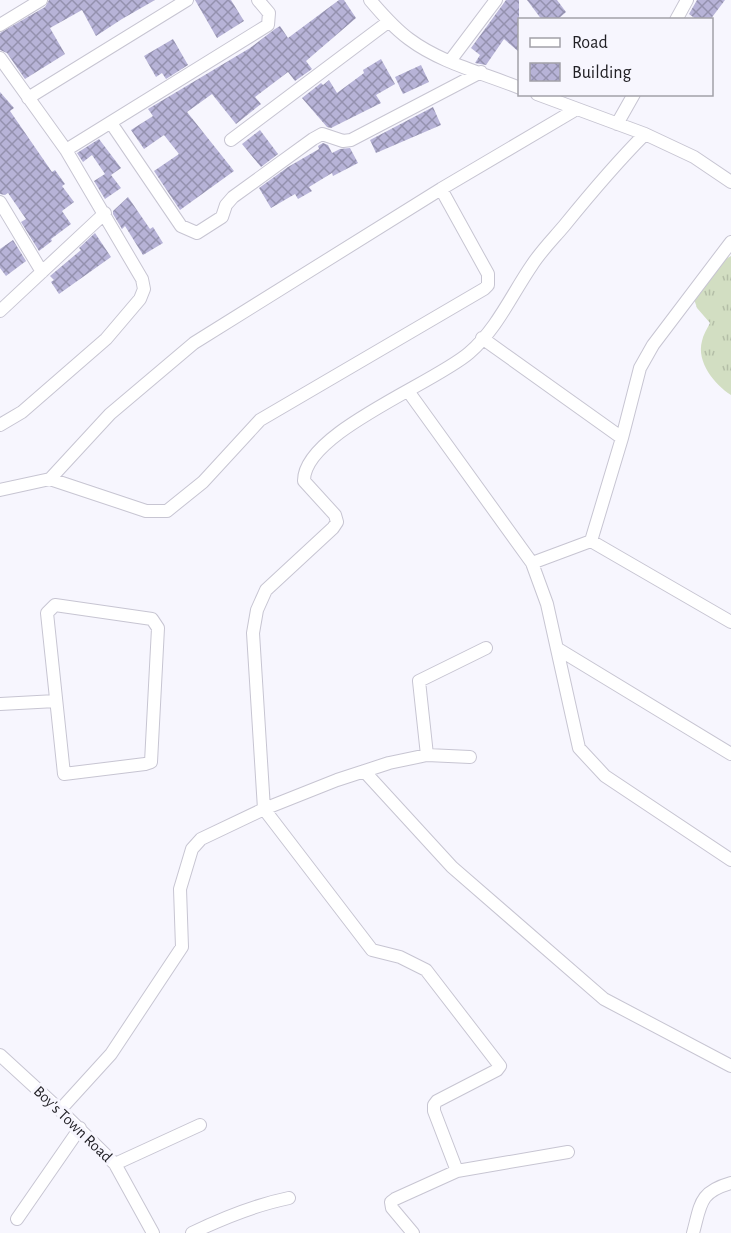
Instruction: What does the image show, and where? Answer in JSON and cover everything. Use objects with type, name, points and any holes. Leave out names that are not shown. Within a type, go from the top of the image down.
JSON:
[{"type":"street","points":[[0,25],[41,0]]},
{"type":"street","points":[[28,98],[187,0]]},
{"type":"street","points":[[66,150],[268,25],[269,14],[258,0]]},
{"type":"street","points":[[370,0],[388,22],[411,40],[450,62],[518,88]]},
{"type":"street","points":[[450,62],[496,0]]},
{"type":"street","points":[[677,18],[687,0]]},
{"type":"street","points":[[231,140],[388,22]]},
{"type":"street","points":[[0,58],[66,150],[105,213],[142,279],[144,289],[140,299],[106,339],[22,412],[0,424]]},
{"type":"street","points":[[111,123],[181,226],[197,233],[222,217],[226,205],[233,197],[313,138],[322,134],[343,141],[351,140],[481,72]]},
{"type":"street","points":[[542,96],[645,134],[694,157],[731,182]]},
{"type":"street","points":[[617,124],[633,96]]},
{"type":"street","points":[[51,479],[110,414],[194,343],[441,189],[575,110]]},
{"type":"street","points":[[457,1171],[434,1111],[434,1105],[437,1101],[497,1070],[500,1066],[426,970],[400,957],[372,950],[264,809],[254,633],[257,610],[266,590],[337,522],[335,515],[304,481],[304,473],[314,458],[329,441],[354,422],[468,354],[510,302],[532,264],[609,171],[645,134]]},
{"type":"street","points":[[0,490],[51,479],[146,511],[167,511],[203,482],[260,420],[488,285],[488,274],[441,189]]},
{"type":"street","points":[[0,202],[42,272]]},
{"type":"street","points":[[0,311],[105,213]]},
{"type":"street","points":[[591,541],[640,368],[654,345],[731,242]]},
{"type":"street","points":[[483,338],[622,438]]},
{"type":"street","points":[[408,391],[532,563],[548,604],[579,748],[605,776],[731,860]]},
{"type":"street","points":[[532,563],[591,541]]},
{"type":"street","points":[[591,541],[731,622]]},
{"type":"street","points":[[55,605],[152,619],[156,622],[158,628],[151,762],[64,774],[56,700],[47,613],[50,608],[55,605]]},
{"type":"street","points":[[427,755],[419,681],[486,648]]},
{"type":"street","points":[[558,649],[731,754]]},
{"type":"street","points":[[0,704],[56,700]]},
{"type":"street","points":[[60,1110],[111,1054],[182,947],[180,889],[192,849],[201,839],[264,809],[364,771],[427,755],[470,757]]},
{"type":"street","points":[[364,771],[452,867],[604,999],[731,1065]]},
{"type":"street","name":"Boy's Town Road","points":[[0,1055],[80,1128],[115,1164],[153,1233]]},
{"type":"street","points":[[115,1164],[200,1125]]},
{"type":"street","points":[[17,1219],[80,1128]]},
{"type":"street","points":[[413,1233],[392,1208],[391,1202],[395,1199],[457,1171],[568,1152]]},
{"type":"street","points":[[693,1233],[702,1198],[717,1187],[731,1183]]},
{"type":"street","points":[[192,1233],[269,1202],[289,1198]]},
{"type":"green space","points":[[731,256],[731,395],[713,379],[704,365],[701,349],[703,336],[710,323],[697,308],[694,299],[724,260]]},
{"type":"building","points":[[49,0],[155,0],[96,36],[82,10],[50,28],[65,54],[25,79],[7,53],[0,50],[0,33],[45,7]]},
{"type":"building","points":[[195,0],[231,0],[244,21],[217,38]]},
{"type":"building","points":[[339,0],[344,0],[356,18],[306,61],[312,69],[295,81],[288,72],[255,97],[261,104],[236,124],[212,94],[187,112],[234,171],[180,210],[154,171],[179,154],[164,135],[144,149],[131,130],[153,116],[148,109],[250,48],[275,29],[280,26],[288,38]]},
{"type":"building","points":[[506,0],[519,0],[518,51],[504,39],[486,65],[475,63],[480,55],[471,48]]},
{"type":"building","points":[[527,0],[557,0],[566,12],[559,18],[540,18]]},
{"type":"building","points":[[697,0],[725,0],[712,18],[694,18],[689,14]]},
{"type":"building","points":[[173,39],[188,65],[166,79],[162,73],[156,77],[144,56]]},
{"type":"building","points":[[381,59],[395,84],[376,95],[381,103],[331,128],[327,127],[302,98],[321,83],[323,85],[329,80],[337,93],[364,73],[363,70]]},
{"type":"building","points":[[421,65],[429,82],[403,94],[395,77]]},
{"type":"building","points":[[0,92],[14,108],[10,111],[52,172],[55,170],[65,184],[62,186],[74,202],[62,211],[71,224],[39,251],[21,222],[26,219],[8,193],[0,194]]},
{"type":"building","points":[[433,107],[441,125],[376,153],[370,140]]},
{"type":"building","points":[[260,130],[278,154],[261,167],[242,144]]},
{"type":"building","points":[[99,139],[121,168],[111,175],[121,188],[105,199],[94,181],[105,174],[92,155],[83,162],[77,153]]},
{"type":"building","points":[[323,143],[328,145],[332,153],[350,148],[358,163],[333,176],[332,173],[309,187],[312,191],[298,199],[295,194],[271,208],[259,188],[288,167],[319,149],[318,146]]},
{"type":"building","points":[[128,197],[150,229],[153,227],[163,243],[143,255],[125,226],[122,229],[113,214],[113,211]]},
{"type":"building","points":[[95,233],[111,257],[59,294],[50,276],[81,250],[79,248]]},
{"type":"building","points":[[13,240],[26,261],[6,276],[0,268],[0,249]]}]
